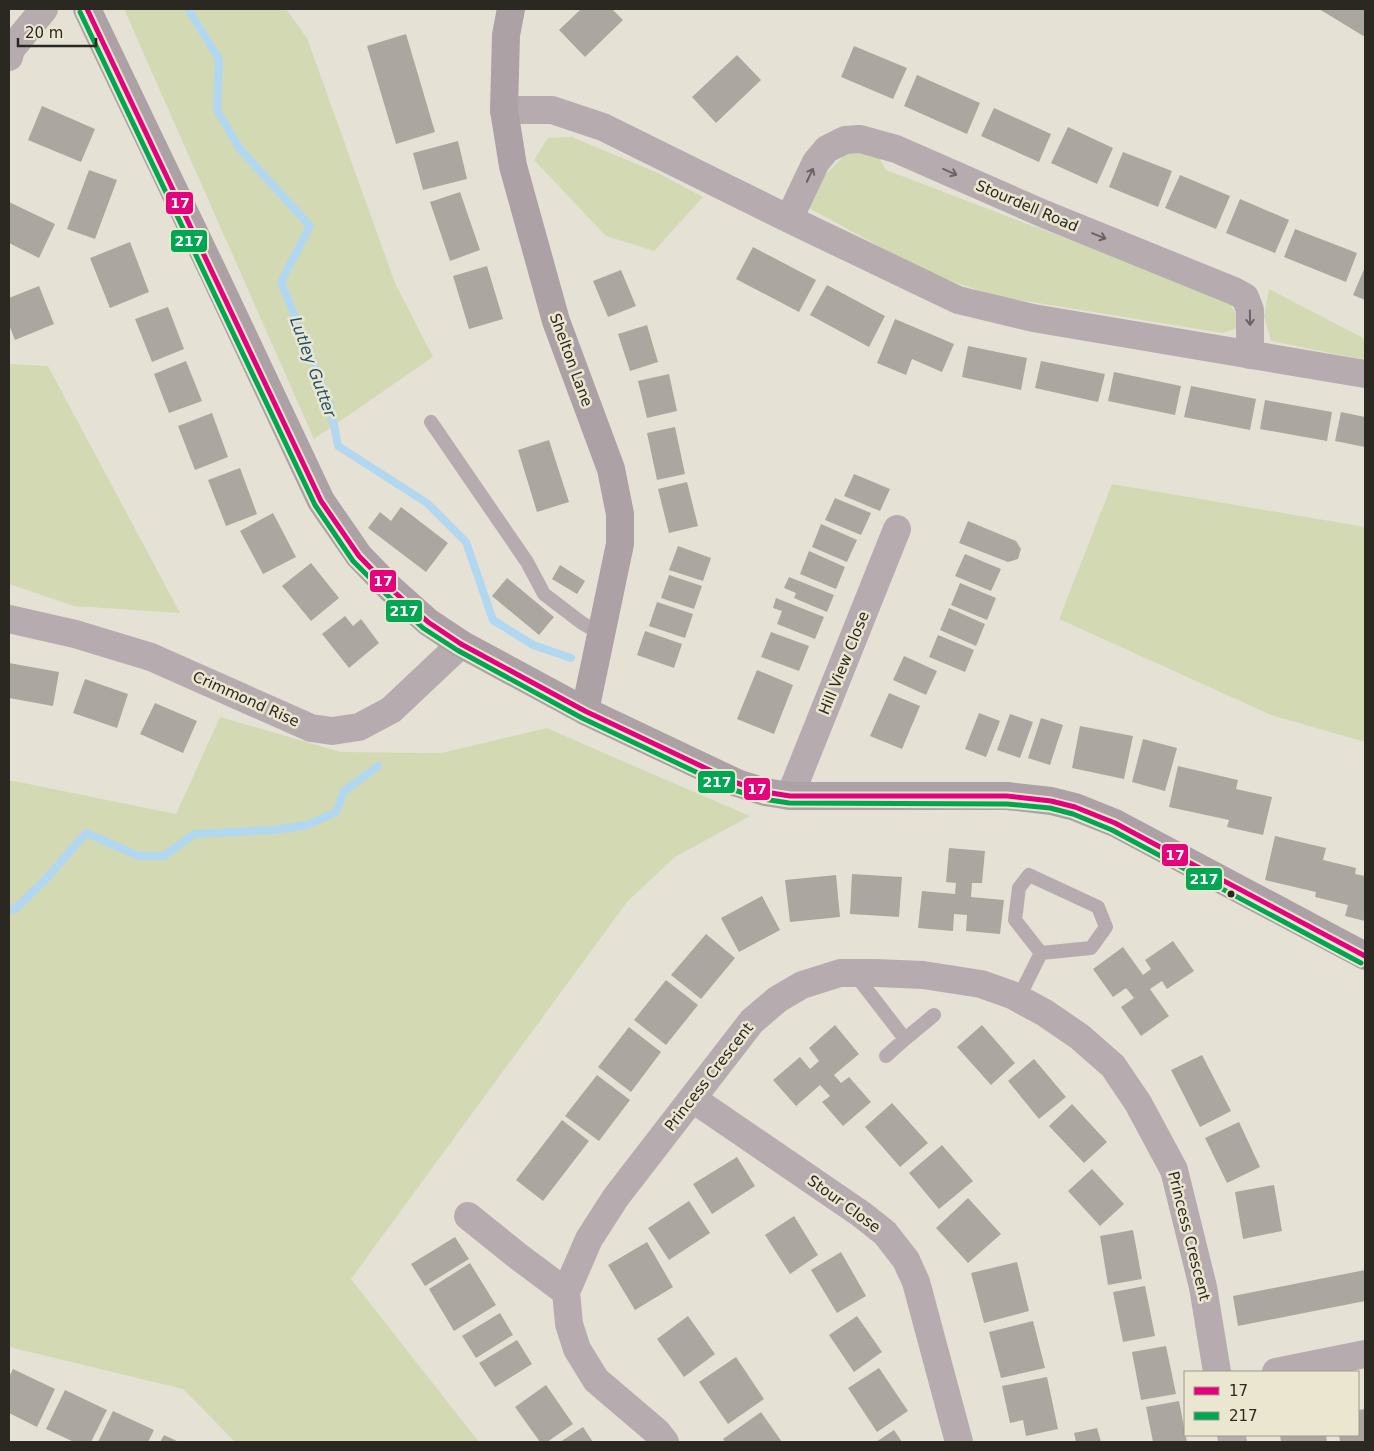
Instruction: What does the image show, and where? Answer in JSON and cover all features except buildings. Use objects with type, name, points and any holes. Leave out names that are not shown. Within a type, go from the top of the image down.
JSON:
[{"type":"street","points":[[9,57],[11,49],[44,9]]},
{"type":"street","points":[[87,9],[321,501],[359,556],[391,589],[428,622],[461,644],[585,711],[737,783],[765,792],[790,796],[1007,796],[1051,800],[1075,807],[1115,823],[1365,956]]},
{"type":"street","name":"Shelton Lane","points":[[511,9],[506,35],[504,110],[513,166],[556,320],[611,469],[620,514],[620,544],[585,711]]},
{"type":"street","points":[[504,110],[552,110],[603,127],[958,300],[1033,318],[1365,374]]},
{"type":"street","name":"Stourdell Road","points":[[789,219],[816,162],[827,149],[845,140],[860,139],[896,148],[1044,214],[1245,297],[1250,310],[1250,355]]},
{"type":"street","name":"Hill View Close","points":[[790,796],[897,529]]},
{"type":"street","name":"Crimmond Rise","points":[[9,620],[75,634],[151,657],[311,728],[332,731],[360,727],[391,710],[461,644]]},
{"type":"street","name":"Princess Crescent","points":[[665,1442],[657,1432],[596,1380],[577,1349],[568,1324],[566,1292],[589,1239],[616,1197],[752,1021],[778,999],[802,985],[840,973],[923,975],[981,984],[1012,995],[1045,1013],[1080,1036],[1113,1066],[1138,1103],[1174,1170],[1203,1287],[1217,1371]]},
{"type":"street","name":"Stour Close","points":[[693,1099],[861,1214],[885,1233],[901,1253],[916,1282],[959,1442]]},
{"type":"street","points":[[468,1216],[566,1292]]},
{"type":"street","points":[[1281,1371],[1365,1354]]},
{"type":"lane","points":[[430,422],[527,562],[544,594],[602,634]]},
{"type":"lane","points":[[1030,875],[1098,907],[1106,927],[1091,948],[1041,953],[1015,920],[1019,888],[1030,875]]},
{"type":"lane","points":[[1018,999],[1041,953]]},
{"type":"lane","points":[[854,973],[905,1039]]},
{"type":"lane","points":[[886,1056],[934,1015]]},
{"type":"green space","points":[[124,9],[286,9],[307,38],[395,283],[433,357],[314,439]]},
{"type":"green space","points":[[572,137],[658,173],[703,197],[654,251],[606,236],[534,160],[548,138]]},
{"type":"green space","points":[[848,152],[876,153],[886,170],[1215,295],[1225,296],[1236,314],[1238,328],[1223,333],[995,296],[928,273],[809,208],[818,182]]},
{"type":"green space","points":[[1269,289],[1365,339],[1365,360],[1271,341],[1264,316]]},
{"type":"green space","points":[[9,364],[48,366],[180,613],[74,606],[9,584]]},
{"type":"green space","points":[[1112,484],[1365,527],[1365,742],[1271,715],[1059,619]]},
{"type":"green space","points":[[220,717],[341,752],[441,753],[547,728],[750,816],[675,857],[627,902],[351,1279],[479,1442],[235,1442],[183,1389],[9,1347],[9,780],[176,814]]},
{"type":"waterway","name":"Lutley Gutter","points":[[188,9],[219,59],[217,110],[240,149],[310,226],[281,282],[330,404],[338,446],[427,503],[466,542],[493,620],[533,645],[571,658]]},
{"type":"waterway","points":[[9,910],[15,909],[45,880],[86,833],[139,856],[164,856],[194,834],[275,830],[307,825],[336,812],[344,791],[378,766]]},
{"type":"transit line","name":"17","points":[[87,9],[321,501],[359,556],[391,589],[428,622],[461,644],[585,711],[737,783],[765,792],[790,796],[1007,796],[1051,801],[1075,807],[1115,823],[1365,956]]},
{"type":"transit line","name":"217","points":[[80,12],[315,505],[353,561],[423,628],[457,650],[582,718],[734,790],[763,799],[789,803],[1007,804],[1050,808],[1073,814],[1112,830],[1361,963]]}]
